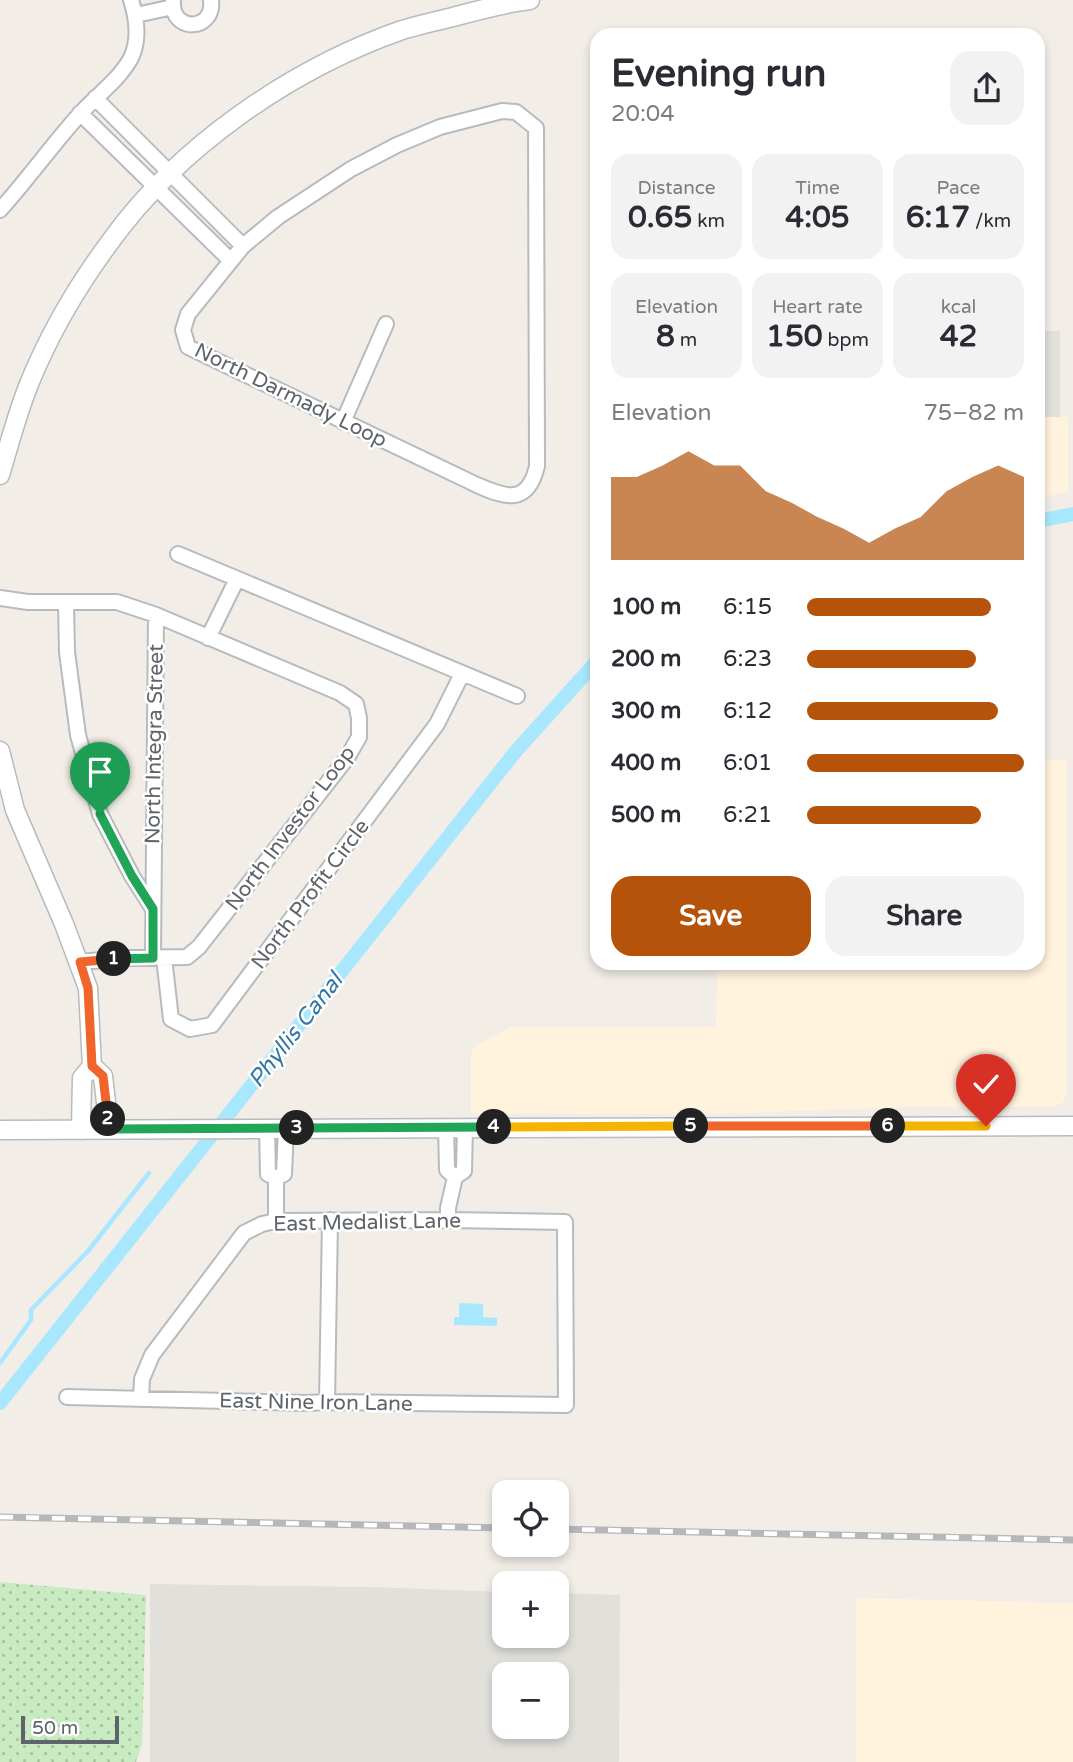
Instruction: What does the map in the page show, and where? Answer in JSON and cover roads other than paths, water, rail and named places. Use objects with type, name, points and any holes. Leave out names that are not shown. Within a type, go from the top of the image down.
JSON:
[{"type":"street","points":[[0,209],[80,113],[116,78],[131,58],[136,41],[136,15],[131,0]]},
{"type":"street","points":[[136,15],[173,4],[178,19],[195,25],[206,19],[210,13],[211,0]]},
{"type":"street","points":[[0,475],[29,383],[64,313],[110,241],[170,173],[204,142],[265,97],[330,60],[461,7],[530,0]]},
{"type":"street","points":[[95,98],[243,246]]},
{"type":"street","name":"North Darmady Loop","points":[[502,111],[516,112],[536,128],[537,466],[526,491],[518,495],[503,496],[188,347],[183,330],[188,314],[243,246],[278,218],[351,169],[429,132],[502,111]]},
{"type":"street","points":[[80,113],[230,260]]},
{"type":"street","points":[[343,422],[386,324]]},
{"type":"street","points":[[178,554],[517,696]]},
{"type":"street","points":[[208,638],[237,579]]},
{"type":"street","name":"North Investor Loop","points":[[0,598],[66,603],[117,602],[156,615],[340,693],[356,704],[359,737],[347,758],[199,947],[187,957],[80,962]]},
{"type":"street","points":[[66,603],[67,652],[78,735],[100,814],[132,876],[153,909]]},
{"type":"street","name":"North Integra Street","points":[[156,615],[153,909],[159,958]]},
{"type":"street","name":"North Profit Circle","points":[[159,958],[171,1019],[190,1029],[212,1025],[437,724],[462,674]]},
{"type":"street","points":[[0,751],[15,810],[80,962],[88,988],[92,1066],[82,1078],[81,1130]]},
{"type":"street","points":[[92,1066],[103,1076],[109,1129]]},
{"type":"street","points":[[0,1130],[1073,1126]]},
{"type":"street","points":[[448,1220],[455,1177],[464,1171],[455,1127]]},
{"type":"street","points":[[267,1128],[268,1174],[276,1178]]},
{"type":"street","points":[[276,1178],[284,1174],[286,1128]]},
{"type":"street","points":[[276,1178],[276,1220]]},
{"type":"street","name":"East Medalist Lane","points":[[141,1398],[142,1379],[152,1356],[244,1233],[276,1220],[448,1220],[565,1223],[566,1405]]},
{"type":"street","points":[[327,1402],[330,1220]]},
{"type":"street","name":"East Nine Iron Lane","points":[[67,1397],[307,1403],[566,1405]]},
{"type":"water","points":[[459,1303],[483,1304],[483,1317],[497,1318],[497,1326],[454,1325],[454,1317],[459,1317]]},
{"type":"waterway","name":"Phyllis Canal","points":[[1045,520],[1073,514]]},
{"type":"waterway","name":"Phyllis Canal","points":[[0,1403],[516,751],[590,669]]},
{"type":"waterway","points":[[0,1363],[31,1320],[31,1310],[88,1251],[149,1173]]},
{"type":"railway","points":[[0,1517],[492,1528]]},
{"type":"railway","points":[[569,1529],[1073,1540]]}]
